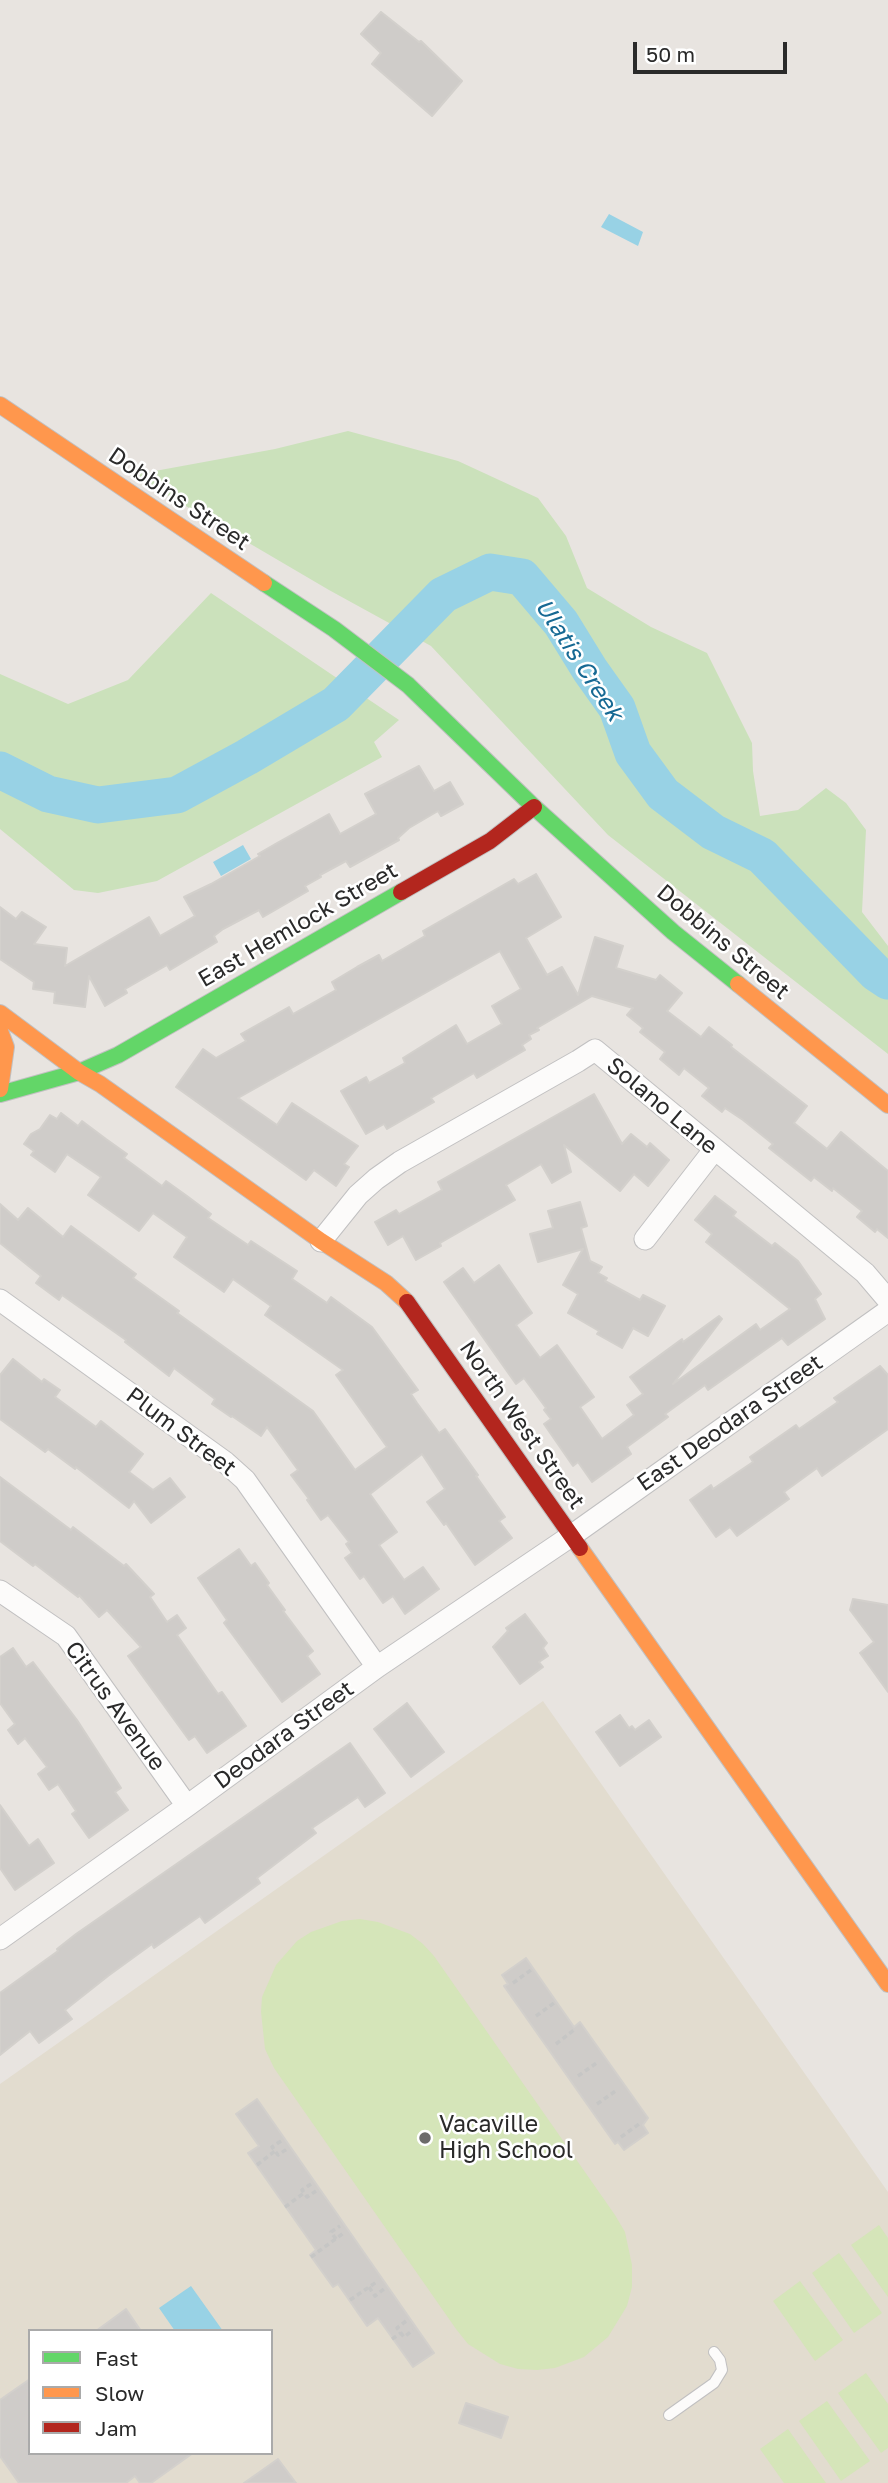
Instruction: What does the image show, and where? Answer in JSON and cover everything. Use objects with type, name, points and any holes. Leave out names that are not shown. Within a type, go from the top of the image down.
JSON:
[{"type":"street","name":"Dobbins Street","points":[[0,405],[334,629],[408,685],[534,807],[673,932],[888,1105]]},
{"type":"street","name":"East Hemlock Street","points":[[0,1092],[79,1072],[118,1055],[490,841],[534,807]]},
{"type":"street","name":"North West Street","points":[[0,1013],[79,1072],[404,1298],[888,1983]]},
{"type":"street","points":[[0,1031],[6,1046],[0,1092]]},
{"type":"street","name":"Solano Lane","points":[[321,1241],[358,1195],[376,1178],[595,1049],[865,1273],[888,1300]]},
{"type":"street","points":[[645,1240],[714,1150]]},
{"type":"street","name":"Plum Street","points":[[0,1300],[225,1462],[245,1480],[377,1667]]},
{"type":"street","name":"East Deodara Street","points":[[571,1536],[888,1311]]},
{"type":"street","name":"Deodara Street","points":[[0,1938],[377,1667],[571,1536]]},
{"type":"street","name":"Citrus Avenue","points":[[0,1591],[66,1636],[187,1806]]},
{"type":"lane","points":[[669,2415],[714,2383],[722,2370],[720,2360],[714,2352]]},
{"type":"path","points":[[513,1983],[531,1970]]},
{"type":"path","points":[[536,2016],[554,2003]]},
{"type":"path","points":[[556,2044],[575,2030]]},
{"type":"path","points":[[578,2076],[598,2062]]},
{"type":"path","points":[[597,2104],[617,2090]]},
{"type":"path","points":[[621,2137],[639,2124]]},
{"type":"path","points":[[281,2141],[272,2147],[278,2155],[287,2149]]},
{"type":"path","points":[[257,2165],[275,2151]]},
{"type":"path","points":[[311,2184],[302,2190],[307,2197],[316,2190]]},
{"type":"path","points":[[285,2207],[304,2193]]},
{"type":"path","points":[[336,2239],[331,2232],[340,2225]]},
{"type":"path","points":[[311,2257],[345,2232]]},
{"type":"path","points":[[350,2301],[378,2281]]},
{"type":"path","points":[[369,2287],[375,2296],[384,2289]]},
{"type":"path","points":[[406,2321],[397,2328],[404,2337],[412,2330]]},
{"type":"path","points":[[392,2339],[401,2333]]},
{"type":"shaded area","name":"Vacaville High School","points":[[543,1701],[888,2192],[888,2483],[0,2483],[0,2084]]},
{"type":"green space","points":[[348,431],[458,461],[538,498],[566,536],[587,588],[651,627],[707,653],[752,743],[760,816],[798,810],[826,788],[846,803],[866,830],[862,912],[888,946],[888,1054],[608,835],[431,646],[329,590],[133,475],[275,449]]},
{"type":"green space","points":[[211,593],[399,720],[374,742],[382,757],[157,881],[98,893],[74,890],[0,829],[0,674],[68,704],[128,680]]},
{"type":"green space","points":[[360,1919],[378,1922],[410,1934],[434,1956],[625,2232],[632,2265],[632,2287],[627,2306],[608,2337],[584,2357],[555,2368],[518,2369],[500,2364],[468,2344],[274,2068],[265,2049],[261,2012],[262,1997],[276,1965],[297,1941],[311,1932],[342,1921]]},
{"type":"green space","points":[[879,2225],[888,2238],[888,2297],[851,2245]]},
{"type":"green space","points":[[839,2253],[882,2313],[854,2333],[812,2273]]},
{"type":"green space","points":[[800,2281],[843,2340],[815,2361],[773,2301]]},
{"type":"green space","points":[[866,2373],[888,2404],[888,2448],[881,2453],[838,2393]]},
{"type":"green space","points":[[827,2401],[870,2461],[841,2481],[799,2421]]},
{"type":"green space","points":[[788,2429],[826,2483],[784,2483],[760,2449]]},
{"type":"water","points":[[609,214],[643,232],[638,246],[601,227]]},
{"type":"water","points":[[243,845],[251,859],[221,876],[213,862]]},
{"type":"water","points":[[191,2286],[222,2329],[174,2329],[159,2308]]},
{"type":"building","points":[[381,12],[421,41],[462,81],[432,116],[372,64],[381,53],[361,34]]},
{"type":"building","points":[[419,766],[434,791],[450,782],[463,804],[441,816],[438,811],[409,828],[399,840],[350,867],[346,861],[320,875],[321,877],[305,886],[308,891],[263,917],[259,910],[223,929],[214,936],[217,942],[170,970],[167,965],[125,989],[127,993],[105,1006],[89,976],[85,1007],[54,1003],[55,992],[33,989],[34,982],[0,959],[0,907],[16,919],[22,912],[46,927],[34,944],[67,948],[65,966],[149,917],[160,936],[195,916],[184,897],[260,856],[258,854],[329,814],[340,834],[376,814],[365,794]]},
{"type":"building","points":[[536,874],[561,917],[526,938],[547,975],[562,967],[578,995],[595,937],[623,946],[616,968],[656,980],[660,975],[682,993],[667,1011],[701,1037],[709,1027],[807,1106],[794,1123],[827,1149],[841,1132],[888,1171],[888,1238],[877,1229],[875,1232],[857,1217],[862,1211],[833,1188],[832,1191],[814,1177],[811,1181],[769,1148],[773,1144],[743,1120],[725,1108],[722,1112],[702,1096],[709,1088],[684,1068],[679,1075],[660,1059],[665,1052],[640,1032],[643,1028],[627,1015],[633,1008],[592,996],[537,1028],[539,1030],[529,1035],[531,1039],[522,1045],[525,1050],[477,1078],[474,1073],[431,1098],[434,1102],[387,1129],[384,1124],[366,1134],[341,1091],[366,1077],[369,1083],[405,1063],[403,1058],[456,1025],[467,1044],[502,1024],[492,1006],[521,989],[500,951],[238,1098],[277,1125],[292,1103],[358,1146],[344,1164],[349,1167],[336,1186],[314,1170],[306,1180],[176,1087],[203,1049],[216,1058],[246,1041],[241,1034],[289,1007],[293,1014],[336,990],[332,982],[357,967],[379,955],[382,961],[425,936],[423,931],[514,879],[518,884]]},
{"type":"building","points":[[594,1094],[622,1144],[631,1134],[647,1147],[650,1143],[669,1160],[648,1186],[634,1174],[620,1191],[564,1145],[571,1172],[552,1183],[541,1164],[506,1185],[515,1200],[416,1260],[403,1236],[388,1245],[375,1222],[396,1210],[399,1214],[442,1190],[438,1182]]},
{"type":"building","points":[[61,1113],[78,1126],[82,1121],[127,1154],[124,1158],[162,1186],[166,1181],[211,1214],[208,1218],[248,1245],[251,1241],[297,1271],[292,1279],[327,1303],[331,1297],[372,1327],[418,1390],[411,1394],[417,1403],[439,1433],[445,1429],[478,1475],[476,1476],[505,1517],[499,1521],[512,1538],[475,1565],[446,1523],[444,1525],[427,1502],[445,1489],[422,1454],[370,1494],[397,1532],[379,1545],[404,1580],[423,1567],[439,1589],[405,1614],[393,1596],[383,1603],[364,1576],[360,1579],[345,1558],[352,1553],[346,1544],[349,1542],[328,1515],[321,1520],[291,1475],[298,1470],[267,1427],[261,1436],[212,1404],[215,1399],[174,1368],[169,1376],[125,1342],[126,1340],[62,1295],[59,1300],[36,1283],[41,1276],[0,1243],[0,1204],[18,1220],[28,1208],[63,1237],[71,1226],[136,1274],[133,1278],[179,1311],[177,1313],[313,1411],[355,1470],[387,1447],[336,1375],[343,1370],[265,1315],[271,1306],[233,1279],[224,1292],[174,1257],[187,1237],[153,1213],[139,1231],[88,1195],[101,1177],[67,1154],[55,1172],[31,1155],[34,1151],[24,1144],[31,1134],[40,1129],[50,1115],[57,1119]]},
{"type":"building","points":[[715,1196],[736,1212],[733,1216],[772,1246],[775,1243],[798,1261],[821,1294],[815,1299],[825,1319],[788,1345],[782,1338],[708,1390],[705,1385],[665,1414],[668,1417],[627,1447],[631,1454],[592,1482],[578,1462],[573,1466],[544,1424],[551,1419],[524,1378],[516,1384],[444,1282],[463,1268],[474,1283],[499,1265],[532,1313],[516,1325],[540,1358],[557,1345],[594,1397],[580,1407],[602,1439],[634,1415],[627,1405],[643,1394],[630,1377],[682,1339],[683,1342],[719,1316],[722,1319],[673,1384],[756,1324],[760,1330],[790,1309],[706,1242],[712,1234],[695,1220]]},
{"type":"building","points":[[580,1202],[587,1226],[581,1228],[590,1261],[602,1267],[598,1273],[607,1278],[605,1281],[640,1300],[643,1295],[665,1306],[648,1336],[633,1328],[622,1348],[568,1313],[578,1294],[563,1285],[583,1249],[538,1262],[530,1234],[553,1228],[548,1211]]},
{"type":"building","points":[[13,1359],[42,1382],[44,1379],[60,1390],[55,1397],[96,1427],[101,1421],[143,1454],[129,1472],[153,1490],[170,1478],[185,1497],[151,1523],[134,1501],[129,1508],[76,1467],[75,1469],[48,1449],[45,1452],[0,1419],[0,1375]]},
{"type":"building","points":[[880,1366],[888,1375],[888,1429],[822,1476],[817,1468],[784,1492],[789,1499],[737,1536],[730,1527],[716,1537],[690,1500],[711,1485],[713,1489],[753,1462],[750,1457],[796,1425],[799,1429],[838,1402],[834,1398]]},
{"type":"building","points":[[0,1477],[71,1530],[73,1527],[124,1566],[126,1564],[154,1594],[150,1597],[167,1622],[177,1615],[186,1628],[177,1635],[218,1694],[222,1692],[246,1726],[207,1753],[195,1736],[189,1740],[128,1656],[141,1647],[107,1610],[99,1617],[79,1595],[78,1597],[0,1541]]},
{"type":"building","points":[[239,1549],[251,1566],[255,1563],[269,1583],[267,1585],[285,1610],[283,1611],[313,1651],[307,1656],[320,1674],[282,1702],[224,1623],[227,1620],[198,1578]]},
{"type":"building","points":[[853,1599],[888,1605],[888,1692],[860,1653],[874,1642],[850,1610]]},
{"type":"building","points":[[525,1614],[547,1643],[543,1648],[548,1656],[539,1662],[543,1667],[520,1684],[493,1647],[508,1631],[506,1628]]},
{"type":"building","points":[[13,1648],[26,1667],[33,1662],[77,1720],[121,1788],[115,1792],[128,1810],[89,1838],[72,1814],[76,1811],[58,1784],[49,1790],[38,1774],[47,1767],[25,1738],[18,1744],[8,1730],[15,1724],[0,1703],[0,1657]]},
{"type":"building","points":[[407,1703],[444,1752],[411,1777],[374,1729]]},
{"type":"building","points":[[620,1715],[629,1728],[632,1726],[635,1730],[649,1720],[661,1737],[620,1766],[596,1732]]},
{"type":"building","points":[[350,1743],[385,1793],[365,1807],[358,1797],[312,1828],[316,1833],[257,1878],[260,1883],[205,1923],[200,1916],[154,1948],[152,1944],[65,2010],[72,2019],[39,2043],[30,2031],[0,2055],[0,1993],[58,1951],[57,1949],[76,1934]]},
{"type":"building","points":[[0,1805],[29,1846],[38,1839],[54,1863],[15,1890],[0,1868]]},
{"type":"building","points":[[526,1958],[574,2027],[580,2022],[648,2118],[643,2125],[648,2133],[624,2150],[618,2142],[615,2144],[504,1986],[508,1984],[502,1975]]},
{"type":"building","points":[[257,2099],[434,2353],[413,2367],[378,2318],[367,2326],[338,2284],[333,2287],[310,2255],[316,2250],[248,2153],[259,2146],[236,2114]]},
{"type":"building","points":[[126,2309],[140,2329],[99,2329]]},
{"type":"building","points":[[28,2380],[28,2455],[190,2455],[151,2483],[140,2483],[135,2476],[126,2483],[19,2483],[0,2456],[0,2400]]},
{"type":"building","points":[[466,2403],[508,2417],[501,2438],[459,2423]]},
{"type":"building","points":[[278,2459],[296,2483],[244,2483]]},
{"type":"waterway","name":"Ulatis Creek","points":[[0,770],[48,794],[98,805],[177,795],[336,704],[443,595],[490,572],[522,577],[561,623],[617,708],[633,753],[663,794],[713,832],[762,856],[876,973],[888,981]]},
{"type":"traffic: fast","points":[[264,583],[334,629],[408,685],[534,807],[673,932],[738,984]]},
{"type":"traffic: fast","points":[[0,1094],[79,1072],[118,1055],[401,892]]},
{"type":"traffic: slow","points":[[0,405],[264,583]]},
{"type":"traffic: slow","points":[[738,984],[888,1105]]},
{"type":"traffic: slow","points":[[0,1013],[79,1072],[100,1084],[321,1241],[386,1283],[407,1302]]},
{"type":"traffic: slow","points":[[0,1031],[6,1047],[0,1089]]},
{"type":"traffic: slow","points":[[580,1548],[888,1984]]},
{"type":"traffic: jam","points":[[401,892],[490,841],[534,807]]},
{"type":"traffic: jam","points":[[407,1302],[580,1548]]},
{"type":"place","name":"Vacaville High School","points":[[425,2138]]}]
